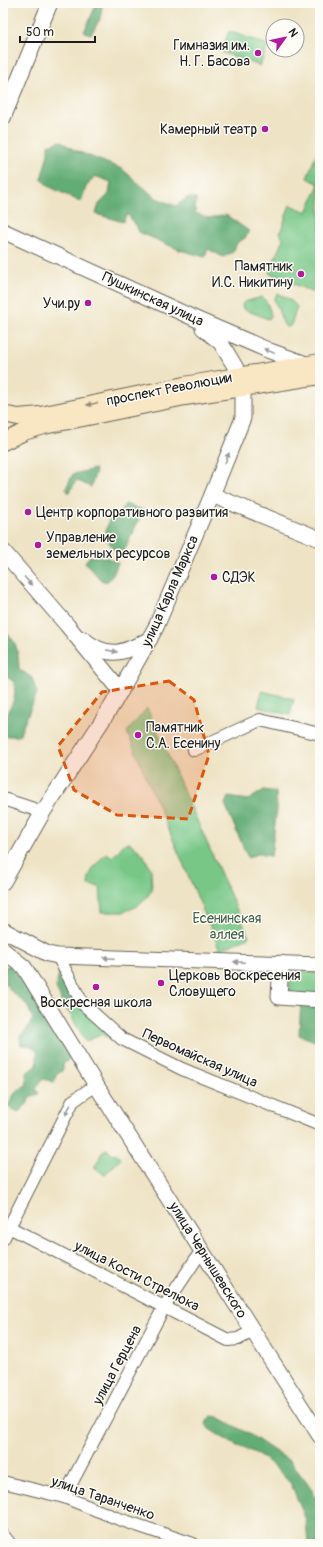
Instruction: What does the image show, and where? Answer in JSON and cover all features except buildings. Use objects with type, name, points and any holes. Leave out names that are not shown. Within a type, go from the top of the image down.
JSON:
[{"type":"main road","name":"проспект Революции","points":[[3,442],[24,432],[44,426],[186,397],[313,363]]},
{"type":"main road","name":"проспект Революции","points":[[11,415],[40,415],[184,385],[320,376]]},
{"type":"street","points":[[3,118],[50,3]]},
{"type":"street","name":"Пушкинская улица","points":[[3,230],[270,352],[313,363]]},
{"type":"street","points":[[187,315],[221,343],[241,382]]},
{"type":"street","name":"улица Карла Маркса","points":[[3,882],[43,812],[121,691],[156,627],[243,418],[241,382]]},
{"type":"street","points":[[212,495],[320,539]]},
{"type":"street","points":[[3,551],[67,625],[121,691]]},
{"type":"street","points":[[67,625],[94,647],[117,653],[131,650],[150,639]]},
{"type":"street","points":[[194,750],[260,720],[320,734]]},
{"type":"street","points":[[3,798],[43,812]]},
{"type":"street","points":[[3,930],[48,954],[58,956],[320,965]]},
{"type":"street","name":"улица Чернышевского","points":[[3,950],[24,967],[96,1085],[320,1436]]},
{"type":"street","name":"Первомайская улица","points":[[58,956],[82,1003],[122,1039],[182,1069],[320,1125]]},
{"type":"street","points":[[281,963],[279,997],[320,1000]]},
{"type":"street","points":[[3,1239],[73,1101],[96,1085]]},
{"type":"street","name":"улица Кости Стрелюка","points":[[9,1227],[228,1340],[238,1339],[253,1331]]},
{"type":"street","name":"улица Герцена","points":[[64,1498],[164,1307],[202,1250]]},
{"type":"street","name":"улица Таранченко","points":[[3,1482],[64,1498],[119,1519],[193,1544]]},
{"type":"street","points":[[3,1535],[10,1544]]},
{"type":"highlighted area","points":[[169,681],[194,700],[209,755],[188,819],[117,815],[74,790],[58,746],[102,692]]},
{"type":"green space","points":[[97,3],[105,3],[102,7],[100,19],[91,34],[84,32]]},
{"type":"green space","points":[[229,31],[265,44],[265,53],[260,66],[221,52]]},
{"type":"green space","points":[[61,141],[74,150],[122,169],[156,198],[176,206],[187,198],[196,198],[195,213],[209,218],[226,215],[249,231],[245,238],[237,243],[233,252],[223,257],[208,249],[205,257],[180,250],[139,232],[136,225],[127,214],[123,222],[96,214],[99,204],[109,194],[111,182],[95,176],[86,187],[81,202],[48,186],[41,179],[48,154],[48,145]]},
{"type":"green space","points":[[320,144],[320,285],[316,294],[269,273],[283,239],[280,233],[290,205],[307,212],[319,184],[307,178]]},
{"type":"green space","points":[[277,294],[288,299],[297,307],[289,327],[284,325],[274,299]]},
{"type":"green space","points":[[262,297],[270,312],[271,317],[268,319],[243,309],[242,305],[244,302]]},
{"type":"green space","points":[[95,469],[96,471],[91,487],[76,480],[70,492],[68,492],[66,488],[73,474]]},
{"type":"green space","points":[[125,504],[143,510],[123,554],[113,549],[105,535],[110,515],[119,515]]},
{"type":"green space","points":[[90,556],[108,558],[118,563],[113,575],[107,582],[101,580],[85,562]]},
{"type":"green space","points":[[3,630],[12,638],[16,647],[19,669],[32,678],[37,693],[19,736],[5,736],[4,732],[5,722],[15,692],[14,682],[3,674]]},
{"type":"green space","points":[[262,691],[294,699],[290,715],[258,707]]},
{"type":"green space","name":"Есенинская аллея","points":[[147,708],[249,937],[220,950],[127,732]]},
{"type":"green space","points":[[264,790],[276,792],[277,808],[271,856],[257,854],[248,858],[225,804],[228,797],[248,800]]},
{"type":"green space","points":[[125,843],[130,843],[143,854],[151,870],[152,890],[136,907],[123,912],[102,912],[100,887],[88,885],[88,880],[94,868],[106,853],[113,857]]},
{"type":"green space","points":[[10,965],[18,977],[25,978],[71,1058],[63,1064],[63,1070],[56,1075],[54,1082],[43,1079],[36,1088],[39,1094],[29,1097],[28,1103],[19,1112],[7,1107],[15,1093],[27,1084],[26,1073],[37,1066],[37,1051],[30,1046],[21,1045],[20,1036],[27,1029],[33,1019],[27,1005],[13,993],[5,983],[6,975],[3,968]]},
{"type":"green space","points":[[60,968],[72,990],[74,1000],[70,1014],[63,1005],[56,988]]},
{"type":"green space","points":[[290,971],[320,972],[320,996],[289,994]]},
{"type":"green space","points":[[75,996],[120,1043],[100,1034],[86,1042],[70,1014]]},
{"type":"green space","points":[[301,1002],[320,1004],[320,1043],[299,1035]]},
{"type":"green space","points":[[107,1149],[110,1153],[117,1154],[121,1159],[105,1174],[94,1168],[103,1151]]},
{"type":"green space","points":[[212,1416],[218,1417],[249,1434],[291,1462],[313,1491],[320,1508],[320,1544],[308,1544],[306,1520],[291,1484],[278,1470],[258,1454],[235,1445],[209,1429],[206,1424],[208,1419]]},
{"type":"place","name":"Гимназия им. Н. Г. Басова","points":[[258,53]]},
{"type":"place","name":"Камерный театр","points":[[265,129]]},
{"type":"place","name":"Памятник И.С. Никитину","points":[[301,274]]},
{"type":"place","name":"Учи.ру","points":[[88,303]]},
{"type":"place","name":"Центр корпоративного развития","points":[[28,512]]},
{"type":"place","name":"Управление земельных ресурсов","points":[[38,545]]},
{"type":"place","name":"СДЭК","points":[[214,577]]},
{"type":"place","name":"Памятник С.А. Есенину","points":[[138,735]]},
{"type":"place","name":"Церковь Воскресения Словущего","points":[[161,983]]},
{"type":"place","name":"Воскресная школа","points":[[96,987]]}]
